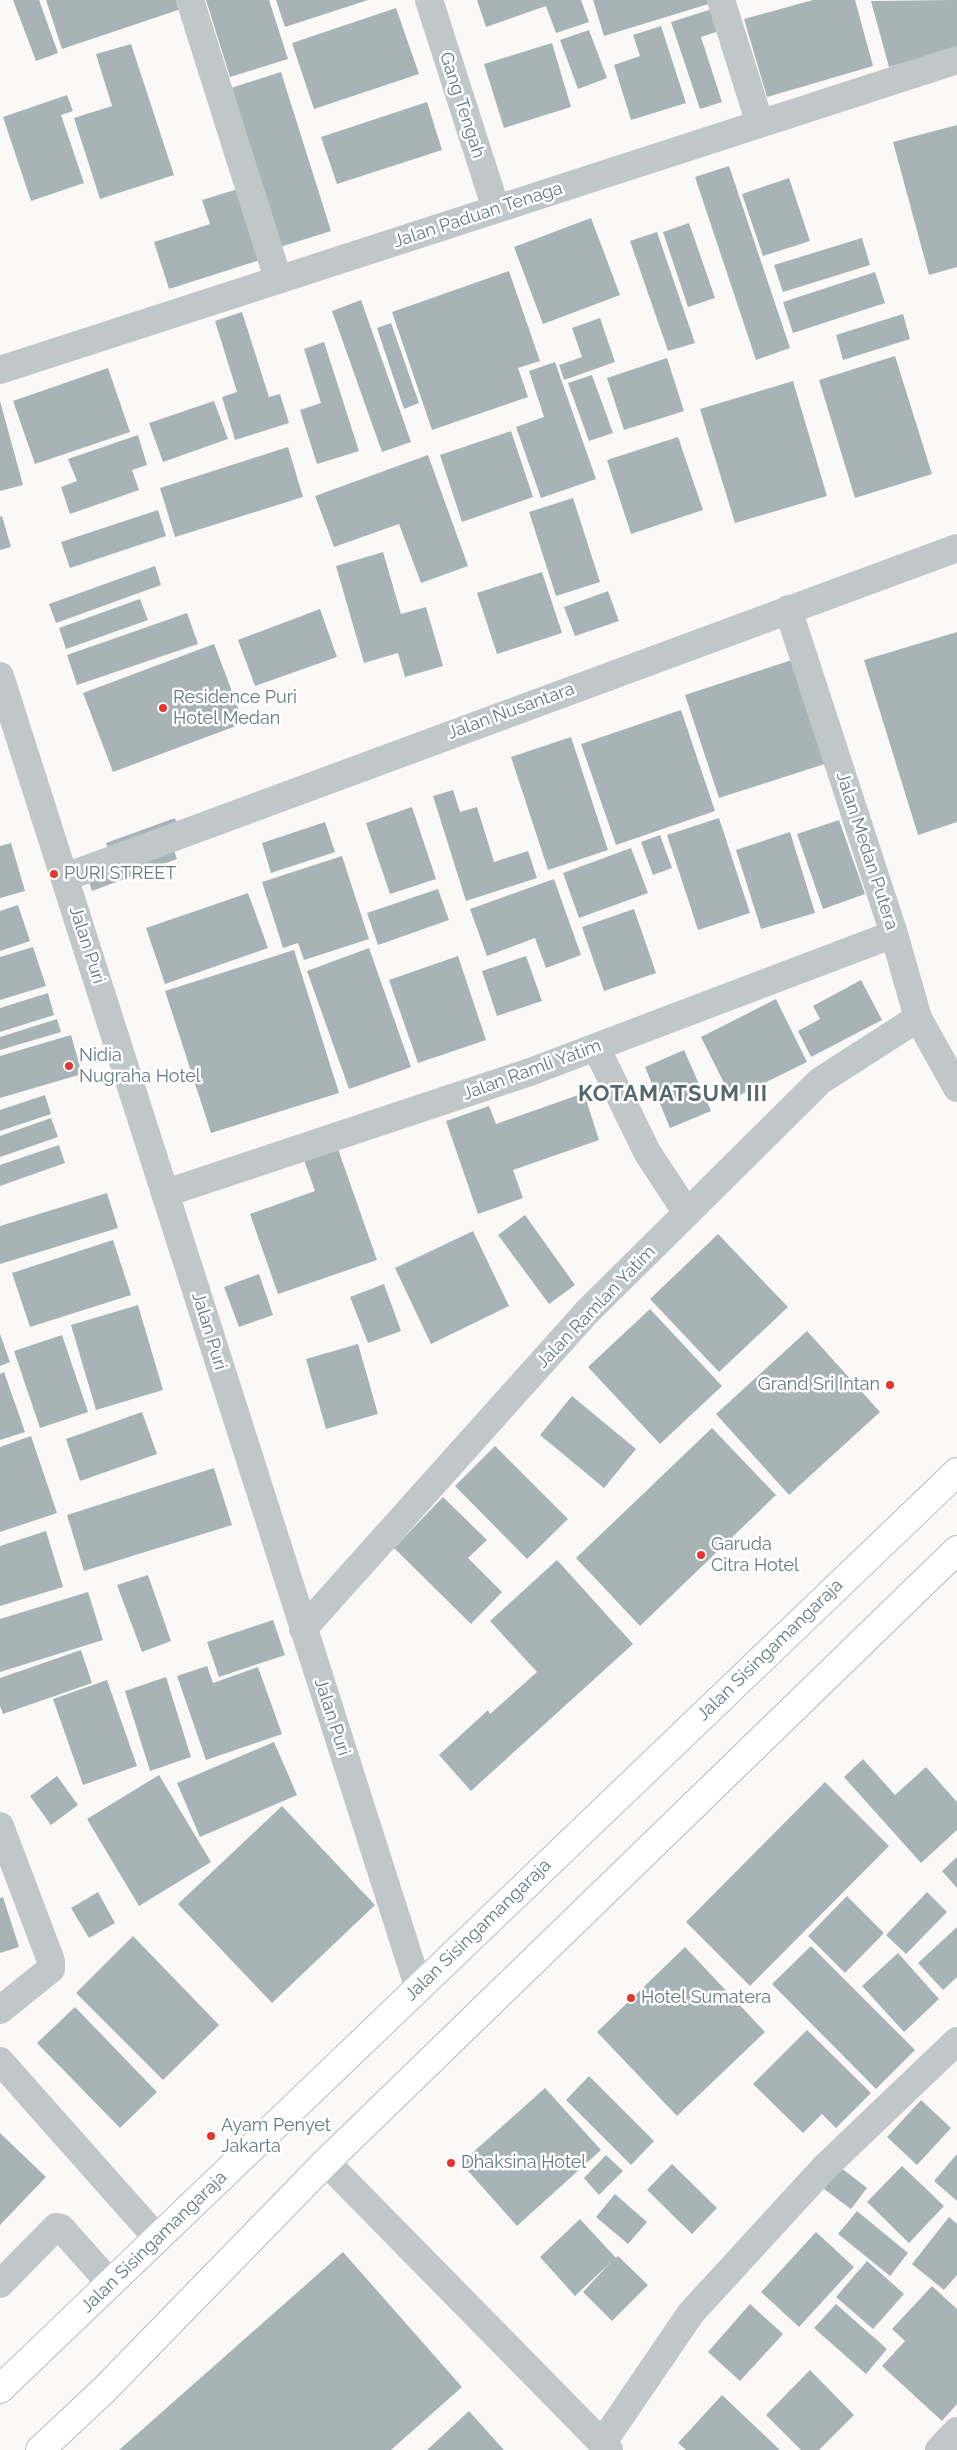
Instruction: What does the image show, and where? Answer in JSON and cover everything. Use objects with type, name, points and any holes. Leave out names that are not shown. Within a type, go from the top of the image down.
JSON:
[{"type":"main road","name":"Jalan Sisingamangaraja","points":[[0,2389],[158,2239],[418,1986],[957,1472]]},
{"type":"main road","points":[[40,2450],[104,2390],[326,2162],[957,1550]]},
{"type":"street","points":[[190,0],[278,279]]},
{"type":"street","name":"Gang Tengah","points":[[429,0],[496,209]]},
{"type":"street","points":[[721,0],[760,124]]},
{"type":"street","name":"Jalan Paduan Tenaga","points":[[0,370],[957,60]]},
{"type":"street","name":"Jalan Nusantara","points":[[66,877],[957,548]]},
{"type":"street","name":"Jalan Medan Putera","points":[[788,609],[894,934],[918,1018],[957,1088]]},
{"type":"street","name":"Jalan Puri","points":[[0,676],[66,877],[303,1629],[418,1986]]},
{"type":"street","name":"Jalan Ramli Yatim","points":[[166,1193],[530,1072],[894,934]]},
{"type":"street","name":"Jalan Ramlan Yatim","points":[[303,1629],[587,1312],[820,1081],[918,1018]]},
{"type":"street","points":[[596,1047],[647,1152],[687,1213]]},
{"type":"street","points":[[0,1826],[51,1961],[51,1969],[0,2010]]},
{"type":"street","points":[[326,2162],[606,2446],[691,2313],[824,2168],[957,2041]]},
{"type":"street","points":[[0,2061],[158,2239]]},
{"type":"street","points":[[0,2284],[56,2227],[60,2228],[111,2284]]},
{"type":"street","points":[[939,2450],[957,2431]]},
{"type":"building","points":[[13,0],[39,0],[58,53],[36,61]]},
{"type":"building","points":[[46,0],[181,0],[184,8],[62,49]]},
{"type":"building","points":[[206,0],[269,0],[288,59],[230,77]]},
{"type":"building","points":[[276,0],[368,0],[285,27]]},
{"type":"building","points":[[477,0],[581,0],[589,22],[556,33],[546,6],[486,27]]},
{"type":"building","points":[[593,0],[714,0],[715,2],[604,36]]},
{"type":"building","points":[[813,0],[855,0],[873,66],[767,97],[744,19]]},
{"type":"building","points":[[957,0],[957,48],[889,67],[871,1]]},
{"type":"building","points":[[396,8],[419,74],[314,109],[292,43]]},
{"type":"building","points":[[715,8],[722,30],[701,37],[722,102],[700,109],[671,22]]},
{"type":"building","points":[[661,26],[686,103],[631,120],[614,65],[640,56],[633,35]]},
{"type":"building","points":[[589,30],[607,78],[578,89],[560,40]]},
{"type":"building","points":[[552,43],[571,107],[504,128],[484,64]]},
{"type":"building","points":[[131,44],[174,175],[100,199],[74,118],[112,106],[96,54]]},
{"type":"building","points":[[281,72],[331,231],[280,247],[231,88]]},
{"type":"building","points":[[67,95],[73,111],[61,115],[84,183],[31,201],[3,117]]},
{"type":"building","points":[[427,102],[442,150],[337,184],[321,137]]},
{"type":"building","points":[[957,125],[957,267],[929,275],[893,142]]},
{"type":"building","points":[[729,166],[790,348],[756,360],[695,177]]},
{"type":"building","points":[[789,178],[810,241],[763,256],[742,194]]},
{"type":"building","points":[[241,188],[263,259],[169,289],[154,242],[210,224],[202,200]]},
{"type":"building","points":[[591,218],[620,295],[543,324],[514,247]]},
{"type":"building","points":[[689,223],[715,298],[688,307],[663,232]]},
{"type":"building","points":[[657,232],[695,343],[668,351],[630,241]]},
{"type":"building","points":[[862,238],[870,265],[783,292],[774,265]]},
{"type":"building","points":[[509,271],[540,361],[518,368],[528,397],[432,430],[392,312]]},
{"type":"building","points":[[875,272],[885,303],[793,333],[783,302]]},
{"type":"building","points":[[361,300],[411,442],[382,452],[332,311]]},
{"type":"building","points":[[242,312],[269,397],[280,394],[289,423],[235,440],[222,397],[237,392],[215,321]]},
{"type":"building","points":[[903,314],[910,339],[843,360],[836,335]]},
{"type":"building","points":[[600,318],[615,362],[564,380],[559,365],[582,357],[572,328]]},
{"type":"building","points":[[391,323],[419,403],[404,409],[377,328]]},
{"type":"building","points":[[324,342],[359,451],[317,464],[300,410],[321,403],[304,349]]},
{"type":"building","points":[[895,356],[932,474],[855,498],[819,380]]},
{"type":"building","points":[[667,358],[684,411],[624,430],[607,378]]},
{"type":"building","points":[[555,362],[596,479],[541,498],[516,427],[544,417],[529,371]]},
{"type":"building","points":[[108,368],[130,432],[35,464],[13,401]]},
{"type":"building","points":[[592,375],[613,433],[589,441],[568,383]]},
{"type":"building","points":[[793,381],[827,496],[735,523],[700,409]]},
{"type":"building","points":[[0,401],[23,485],[0,491]]},
{"type":"building","points":[[214,401],[228,439],[163,462],[149,423]]},
{"type":"building","points":[[511,431],[533,497],[462,522],[440,455]]},
{"type":"building","points":[[138,435],[147,465],[132,470],[139,490],[70,514],[61,487],[77,481],[68,459]]},
{"type":"building","points":[[678,437],[703,510],[631,534],[607,460]]},
{"type":"building","points":[[288,447],[303,497],[175,537],[160,488]]},
{"type":"building","points":[[428,455],[468,566],[421,583],[399,524],[334,547],[315,496]]},
{"type":"building","points":[[573,498],[600,582],[556,596],[529,512]]},
{"type":"building","points":[[158,510],[166,536],[70,568],[61,542]]},
{"type":"building","points":[[2,516],[11,547],[0,550],[0,517]]},
{"type":"building","points":[[383,552],[401,614],[426,607],[443,666],[405,677],[398,653],[364,663],[336,566]]},
{"type":"building","points":[[155,566],[161,585],[56,623],[49,604]]},
{"type":"building","points":[[542,572],[562,633],[497,654],[477,593]]},
{"type":"building","points":[[608,591],[619,621],[575,636],[564,607]]},
{"type":"building","points":[[140,599],[148,620],[66,649],[59,628]]},
{"type":"building","points":[[320,609],[337,657],[255,686],[238,640]]},
{"type":"building","points":[[187,613],[198,644],[77,685],[67,655]]},
{"type":"building","points":[[957,632],[957,822],[918,835],[864,660]]},
{"type":"building","name":"Residence Puri Hotel Medan","points":[[214,644],[244,723],[113,772],[83,693]]},
{"type":"building","points":[[798,658],[831,762],[719,798],[685,695]]},
{"type":"building","points":[[681,710],[715,811],[616,845],[581,744]]},
{"type":"building","points":[[571,737],[608,850],[548,870],[511,757]]},
{"type":"building","points":[[453,790],[460,812],[477,807],[494,862],[528,851],[537,878],[466,901],[433,796]]},
{"type":"building","points":[[412,807],[436,879],[390,894],[366,823]]},
{"type":"building","points":[[175,818],[178,829],[110,854],[106,843]]},
{"type":"building","points":[[719,818],[750,913],[698,930],[667,835]]},
{"type":"building","points":[[839,820],[865,894],[823,909],[797,834]]},
{"type":"building","points":[[325,822],[335,852],[271,873],[262,843]]},
{"type":"building","points":[[790,832],[815,913],[761,929],[736,850]]},
{"type":"building","points":[[660,835],[672,868],[653,875],[641,842]]},
{"type":"building","points":[[11,843],[25,891],[0,898],[0,846]]},
{"type":"building","points":[[172,845],[177,859],[92,891],[87,876]]},
{"type":"building","points":[[631,848],[648,893],[579,918],[563,873]]},
{"type":"building","points":[[342,856],[369,939],[304,960],[298,943],[283,948],[262,882]]},
{"type":"building","points":[[554,879],[581,955],[546,968],[535,938],[487,956],[470,909]]},
{"type":"building","points":[[438,889],[449,920],[378,945],[367,913]]},
{"type":"building","points":[[248,893],[268,948],[165,984],[146,928]]},
{"type":"building","points":[[18,905],[30,941],[0,951],[0,911]]},
{"type":"building","points":[[634,909],[656,973],[604,991],[582,927]]},
{"type":"building","points":[[33,947],[46,986],[0,1000],[0,957]]},
{"type":"building","points":[[369,948],[411,1067],[349,1089],[307,971]]},
{"type":"building","points":[[294,950],[339,1093],[211,1133],[165,991]]},
{"type":"building","points":[[458,956],[486,1040],[418,1063],[389,980]]},
{"type":"building","points":[[526,956],[542,1001],[497,1016],[482,971]]},
{"type":"building","points":[[861,980],[882,1020],[811,1057],[798,1031],[820,1019],[813,1006]]},
{"type":"building","points":[[48,993],[54,1015],[0,1032],[0,1008]]},
{"type":"building","points":[[776,999],[807,1062],[732,1099],[701,1037]]},
{"type":"building","points":[[57,1019],[61,1032],[0,1050],[0,1037]]},
{"type":"building","points":[[71,1035],[82,1074],[0,1098],[0,1056]]},
{"type":"building","points":[[684,1050],[711,1111],[670,1128],[645,1067]]},
{"type":"building","points":[[584,1093],[599,1140],[513,1170],[523,1198],[478,1214],[446,1121],[489,1106],[496,1124]]},
{"type":"building","points":[[45,1095],[51,1114],[0,1131],[0,1110]]},
{"type":"building","points":[[51,1118],[58,1137],[0,1157],[0,1136]]},
{"type":"building","points":[[59,1145],[65,1163],[0,1186],[0,1165]]},
{"type":"building","points":[[338,1149],[377,1260],[278,1294],[250,1214],[315,1191],[304,1160]]},
{"type":"building","points":[[107,1193],[118,1228],[0,1264],[0,1226]]},
{"type":"building","points":[[525,1215],[575,1285],[549,1304],[498,1235]]},
{"type":"building","points":[[473,1231],[509,1306],[431,1344],[395,1268]]},
{"type":"building","points":[[718,1234],[788,1307],[719,1372],[650,1299]]},
{"type":"building","points":[[113,1240],[131,1295],[30,1327],[12,1273]]},
{"type":"building","points":[[259,1274],[273,1315],[239,1327],[224,1287]]},
{"type":"building","points":[[384,1284],[401,1331],[368,1343],[350,1297]]},
{"type":"building","points":[[138,1305],[163,1390],[96,1410],[71,1325]]},
{"type":"building","points":[[650,1309],[722,1386],[660,1444],[588,1367]]},
{"type":"building","points":[[807,1331],[880,1412],[789,1495],[716,1414]]},
{"type":"building","points":[[0,1334],[10,1362],[0,1366]]},
{"type":"building","points":[[62,1335],[88,1412],[40,1428],[14,1351]]},
{"type":"building","points":[[358,1344],[378,1414],[326,1429],[306,1359]]},
{"type":"building","points":[[4,1372],[25,1432],[0,1440],[0,1374]]},
{"type":"building","points":[[572,1396],[636,1449],[604,1488],[540,1435]]},
{"type":"building","points":[[142,1412],[157,1454],[80,1481],[66,1439]]},
{"type":"building","points":[[712,1428],[776,1495],[640,1626],[576,1558]]},
{"type":"building","points":[[31,1436],[57,1513],[0,1532],[0,1447]]},
{"type":"building","points":[[495,1446],[568,1519],[527,1559],[455,1486]]},
{"type":"building","points":[[214,1468],[232,1525],[84,1571],[67,1515]]},
{"type":"building","points":[[443,1497],[487,1540],[468,1558],[502,1592],[471,1624],[394,1548]]},
{"type":"building","points":[[46,1531],[63,1587],[0,1606],[0,1546]]},
{"type":"building","points":[[557,1560],[633,1644],[471,1791],[439,1755],[488,1710],[490,1714],[537,1672],[490,1621]]},
{"type":"building","points":[[148,1575],[171,1641],[142,1652],[117,1585]]},
{"type":"building","points":[[88,1592],[103,1640],[0,1672],[0,1619]]},
{"type":"building","points":[[273,1620],[285,1655],[219,1677],[207,1642]]},
{"type":"building","points":[[81,1650],[92,1683],[3,1714],[0,1706],[0,1678]]},
{"type":"building","points":[[207,1666],[213,1683],[258,1667],[282,1734],[206,1760],[177,1676]]},
{"type":"building","points":[[166,1677],[191,1757],[150,1771],[125,1691]]},
{"type":"building","points":[[107,1680],[137,1766],[83,1785],[53,1699]]},
{"type":"building","points":[[274,1742],[297,1795],[200,1837],[177,1783]]},
{"type":"building","points":[[863,1759],[895,1795],[926,1767],[957,1802],[957,1830],[921,1863],[844,1777]]},
{"type":"building","points":[[159,1775],[211,1862],[139,1906],[87,1819]]},
{"type":"building","points":[[57,1776],[78,1805],[51,1825],[30,1796]]},
{"type":"building","points":[[825,1782],[889,1846],[750,1986],[686,1922]]},
{"type":"building","points":[[282,1806],[375,1905],[272,2003],[178,1904]]},
{"type":"building","points":[[957,1857],[957,1888],[942,1871]]},
{"type":"building","points":[[98,1892],[115,1923],[89,1938],[71,1908]]},
{"type":"building","points":[[927,1892],[947,1912],[906,1954],[886,1935]]},
{"type":"building","points":[[847,1896],[884,1933],[845,1973],[808,1936]]},
{"type":"building","points":[[3,1897],[19,1947],[0,1953],[0,1898]]},
{"type":"building","points":[[957,1927],[957,1977],[943,1990],[918,1963]]},
{"type":"building","points":[[133,1936],[219,2025],[163,2080],[76,1993]]},
{"type":"building","points":[[811,1946],[915,2050],[876,2089],[772,1984]]},
{"type":"building","points":[[685,1947],[765,2032],[677,2116],[597,2032]]},
{"type":"building","points":[[898,1953],[939,1999],[904,2032],[862,1986]]},
{"type":"building","points":[[75,2007],[157,2092],[120,2128],[37,2043]]},
{"type":"building","points":[[807,2030],[871,2093],[836,2128],[822,2114],[803,2133],[753,2084]]},
{"type":"building","points":[[589,2076],[654,2141],[631,2165],[566,2100]]},
{"type":"building","points":[[545,2088],[601,2150],[517,2226],[461,2163]]},
{"type":"building","points":[[921,2100],[951,2128],[917,2165],[887,2137]]},
{"type":"building","points":[[0,2133],[46,2177],[0,2225]]},
{"type":"building","points":[[957,2154],[957,2201],[934,2181]]},
{"type":"building","points":[[606,2155],[623,2171],[599,2195],[584,2178]]},
{"type":"building","points":[[672,2164],[717,2208],[692,2234],[647,2190]]},
{"type":"building","points":[[902,2166],[944,2206],[909,2243],[867,2202]]},
{"type":"building","points":[[840,2167],[867,2188],[851,2209],[824,2189]]},
{"type":"building","points":[[615,2194],[647,2222],[628,2244],[596,2217]]},
{"type":"building","points":[[857,2211],[908,2253],[890,2276],[838,2234]]},
{"type":"building","points":[[949,2217],[957,2224],[957,2275],[944,2290],[912,2264]]},
{"type":"building","points":[[580,2219],[616,2258],[618,2256],[648,2285],[612,2321],[583,2292],[611,2262],[575,2296],[540,2257]]},
{"type":"building","points":[[816,2232],[854,2267],[799,2327],[761,2292]]},
{"type":"building","points":[[343,2252],[462,2387],[391,2450],[119,2450]]},
{"type":"building","points":[[867,2261],[904,2294],[873,2329],[836,2297]]},
{"type":"building","points":[[932,2286],[957,2309],[957,2404],[942,2421],[882,2366],[905,2341],[892,2329]]},
{"type":"building","points":[[750,2304],[783,2334],[740,2381],[708,2352]]},
{"type":"building","points":[[836,2304],[887,2349],[866,2374],[814,2328]]},
{"type":"building","points":[[810,2370],[854,2415],[819,2450],[801,2450],[766,2415]]},
{"type":"building","points":[[722,2395],[780,2450],[686,2450],[678,2443]]},
{"type":"building","points":[[469,2411],[504,2450],[427,2450]]},
{"type":"place","name":"Residence Puri Hotel Medan","points":[[163,708]]},
{"type":"place","name":"PURI STREET","points":[[54,874]]},
{"type":"place","name":"Nidia Nugraha Hotel","points":[[69,1066]]},
{"type":"place","name":"Grand Sri Intan","points":[[890,1385]]},
{"type":"place","name":"Garuda Citra Hotel","points":[[701,1555]]},
{"type":"place","name":"Hotel Sumatera","points":[[631,1998]]},
{"type":"place","name":"Ayam Penyet Jakarta","points":[[211,2136]]},
{"type":"place","name":"Dhaksina Hotel","points":[[451,2163]]},
{"type":"district","name":"KOTAMATSUM III","points":[[673,1094]]}]
